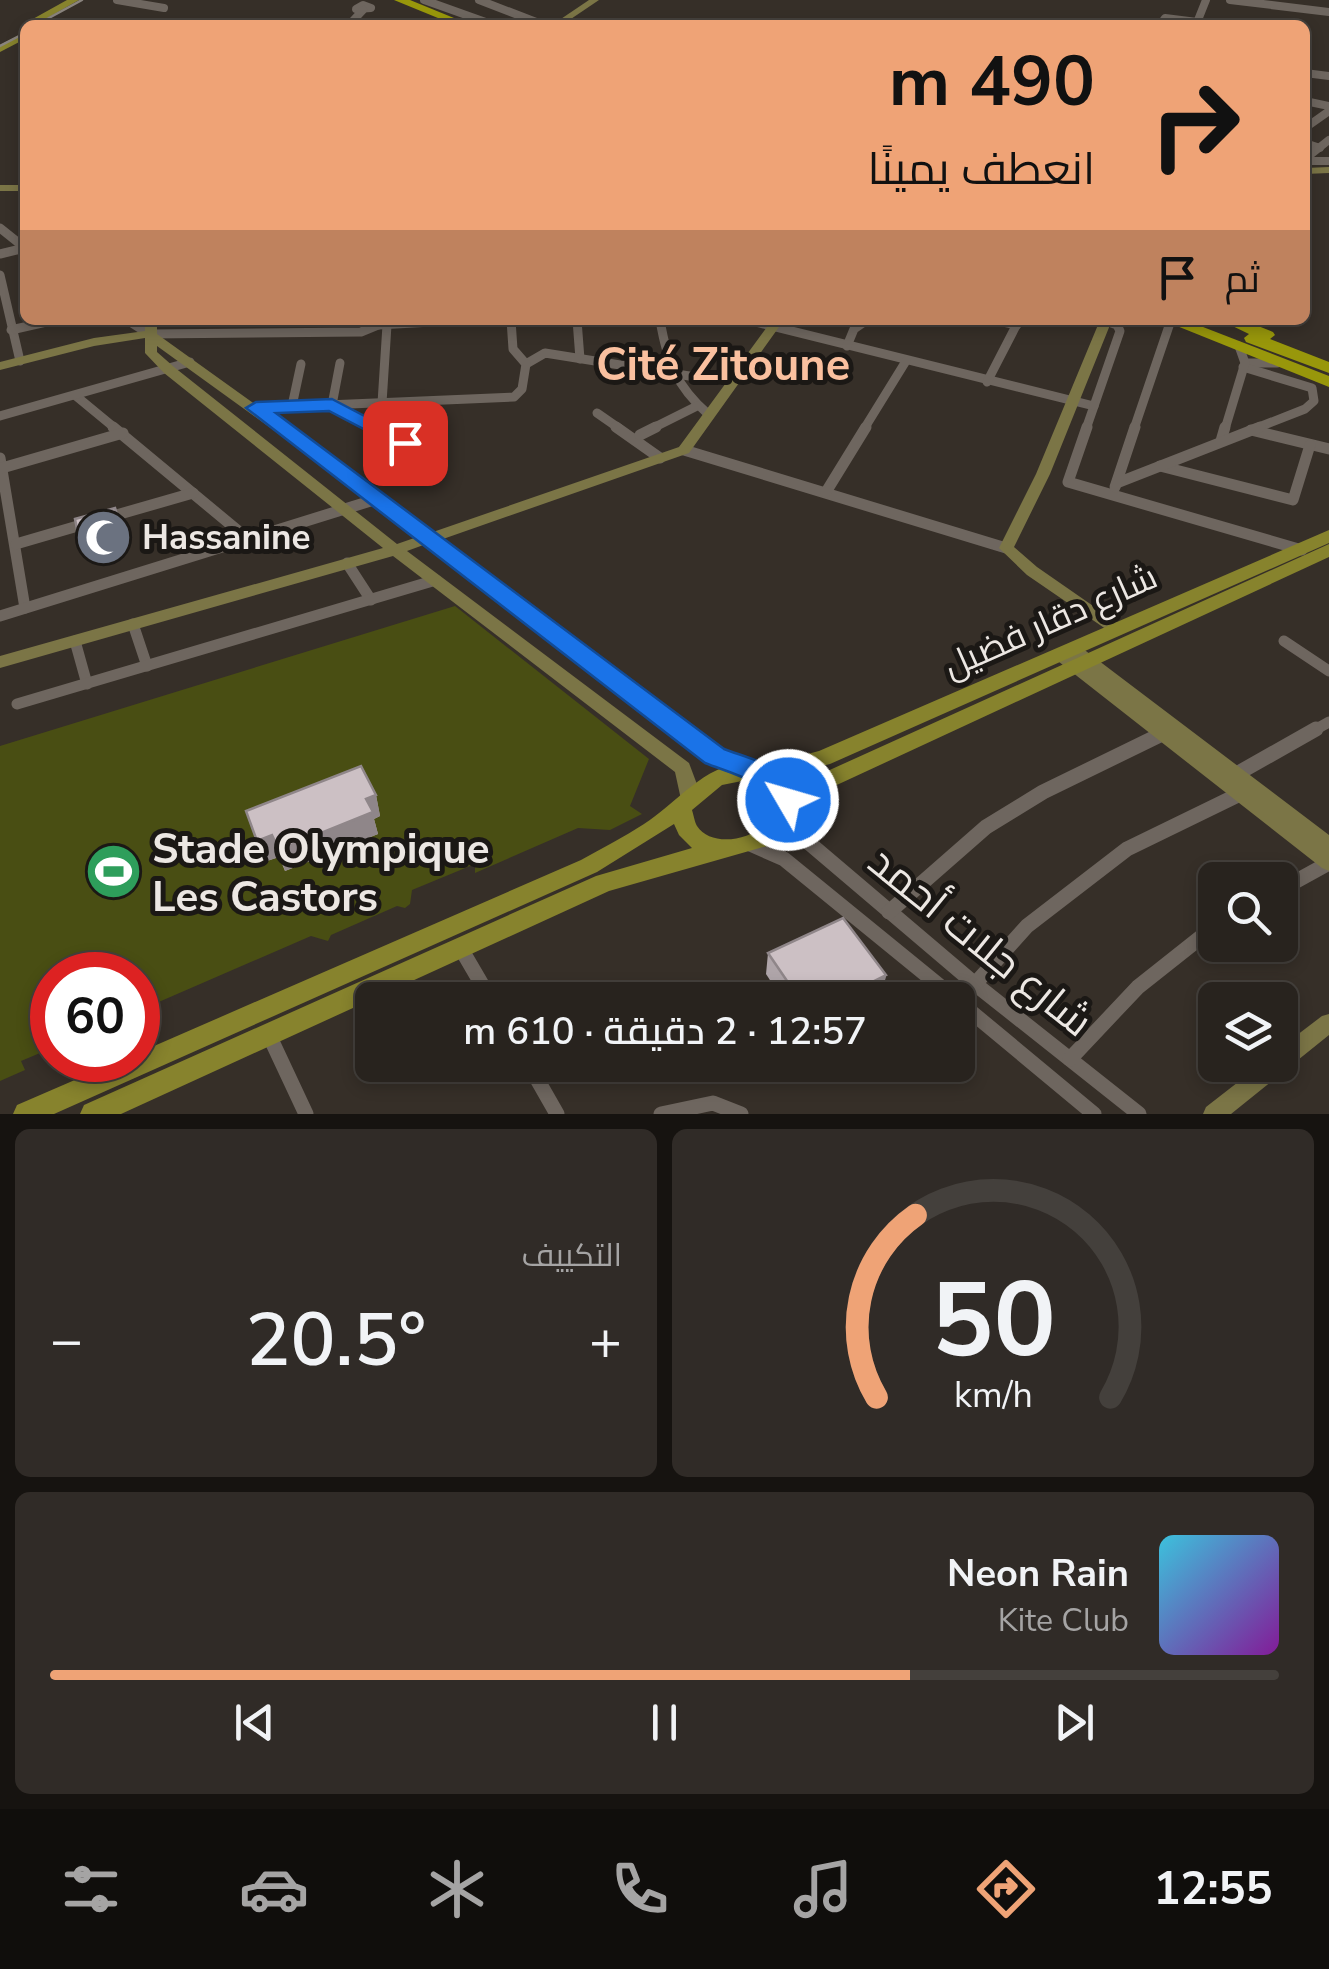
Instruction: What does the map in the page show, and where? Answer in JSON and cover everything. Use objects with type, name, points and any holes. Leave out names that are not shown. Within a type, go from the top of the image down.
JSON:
[{"type":"highway","points":[[380,0],[431,20]]},
{"type":"highway","points":[[400,0],[451,20]]},
{"type":"highway","points":[[1179,325],[1242,359],[1277,363],[1329,379]]},
{"type":"highway","points":[[1208,325],[1329,379]]},
{"type":"highway","points":[[1209,325],[1329,368]]},
{"type":"highway","points":[[1241,325],[1329,359]]},
{"type":"main road","points":[[37,20],[74,0]]},
{"type":"main road","points":[[53,20],[90,0]]},
{"type":"main road","name":"شارع دقار فضيل","points":[[756,773],[797,767],[1074,657],[1315,551],[1329,536]]},
{"type":"main road","name":"شارع دقار فضيل","points":[[785,814],[818,784],[1074,657],[1116,630],[1315,551]]},
{"type":"main road","points":[[26,1114],[589,866],[655,828],[716,778],[756,773],[785,791],[785,814],[750,844],[604,882],[93,1114]]},
{"type":"main road","points":[[685,803],[686,828],[703,845],[717,850]]},
{"type":"street","points":[[122,0],[164,8]]},
{"type":"street","points":[[148,6],[158,0]]},
{"type":"street","points":[[424,0],[480,20]]},
{"type":"street","points":[[482,0],[530,20]]},
{"type":"street","points":[[506,11],[521,0]]},
{"type":"street","points":[[1230,0],[1329,12]]},
{"type":"street","points":[[1292,8],[1297,0]]},
{"type":"street","points":[[563,20],[589,1]]},
{"type":"street","points":[[354,20],[363,10]]},
{"type":"street","points":[[1310,156],[1329,140]]},
{"type":"street","points":[[1310,145],[1320,148]]},
{"type":"street","points":[[1326,167],[1329,181]]},
{"type":"street","points":[[0,228],[20,244]]},
{"type":"street","points":[[0,276],[20,361]]},
{"type":"street","points":[[11,330],[32,325]]},
{"type":"street","points":[[0,366],[150,327],[256,325]]},
{"type":"street","points":[[382,403],[383,325]]},
{"type":"street","points":[[511,325],[513,349],[526,364]]},
{"type":"street","points":[[577,325],[580,359]]},
{"type":"street","points":[[661,325],[671,374],[681,392],[702,410]]},
{"type":"street","points":[[684,450],[702,410],[775,325]]},
{"type":"street","points":[[779,325],[906,362],[1094,406]]},
{"type":"street","points":[[847,346],[860,325]]},
{"type":"street","points":[[986,382],[1016,325]]},
{"type":"street","points":[[1006,548],[1042,474],[1103,325]]},
{"type":"street","points":[[1068,482],[1120,331],[1118,325]]},
{"type":"street","points":[[1114,489],[1168,325]]},
{"type":"street","points":[[150,327],[190,362],[431,537],[715,756],[756,773]]},
{"type":"street","points":[[150,327],[151,353],[169,370],[396,550],[683,768],[688,779],[685,803]]},
{"type":"street","points":[[526,364],[545,354],[708,380]]},
{"type":"street","points":[[1114,489],[1160,466],[1310,406],[1316,391],[1242,359],[1221,441]]},
{"type":"street","points":[[0,416],[190,362]]},
{"type":"street","points":[[826,492],[906,362]]},
{"type":"street","points":[[332,405],[340,363]]},
{"type":"street","points":[[292,406],[301,364]]},
{"type":"street","points":[[256,408],[514,397],[522,389],[526,364]]},
{"type":"street","points":[[76,396],[248,539]]},
{"type":"street","points":[[332,405],[405,443]]},
{"type":"street","points":[[640,435],[702,410]]},
{"type":"street","points":[[598,413],[660,458]]},
{"type":"street","points":[[1250,430],[1329,449]]},
{"type":"street","points":[[25,608],[16,544],[4,504],[1,463],[123,434]]},
{"type":"street","points":[[1160,466],[1293,500],[1310,445]]},
{"type":"street","points":[[0,662],[396,550],[684,450],[1006,548],[1116,630]]},
{"type":"street","points":[[1042,474],[1114,489],[1315,551]]},
{"type":"street","points":[[16,544],[193,493]]},
{"type":"street","points":[[0,616],[377,499]]},
{"type":"street","points":[[348,564],[370,600]]},
{"type":"street","points":[[17,704],[436,580]]},
{"type":"street","points":[[133,624],[146,666]]},
{"type":"street","points":[[75,641],[87,684]]},
{"type":"street","points":[[1284,641],[1329,671]]},
{"type":"street","points":[[1074,657],[1164,733],[1329,845]]},
{"type":"street","points":[[1074,657],[1231,777],[1242,793],[1329,863],[1298,880]]},
{"type":"street","points":[[1231,777],[1326,729]]},
{"type":"street","points":[[889,912],[986,828],[1043,792],[1164,733]]},
{"type":"street","points":[[975,984],[1027,926],[1127,849],[1242,793]]},
{"type":"street","name":"شارع جلات أحمد","points":[[785,814],[889,912],[973,982]]},
{"type":"street","name":"شارع جلات أحمد","points":[[750,844],[784,858],[935,982]]},
{"type":"street","points":[[1070,1059],[1140,982],[1166,958],[1198,937]]},
{"type":"street","points":[[460,947],[480,982]]},
{"type":"street","name":"شارع جلات أحمد","points":[[975,984],[1139,1114]]},
{"type":"street","name":"شارع جلات أحمد","points":[[975,1015],[1094,1114]]},
{"type":"street","points":[[1298,1047],[1329,1022]]},
{"type":"street","points":[[269,1035],[306,1114]]},
{"type":"street","points":[[539,1082],[557,1114]]},
{"type":"street","points":[[1214,1114],[1254,1082]]},
{"type":"street","points":[[661,1114],[718,1102],[741,1114]]},
{"type":"green space","points":[[455,606],[649,759],[630,806],[642,814],[610,830],[578,828],[475,873],[475,864],[412,890],[410,904],[405,908],[397,906],[331,935],[328,941],[311,936],[160,1001],[160,952],[30,952],[30,1057],[21,1061],[25,1070],[0,1081],[0,746]]},
{"type":"building","points":[[115,508],[121,527],[79,539],[75,519]]},
{"type":"building","points":[[361,766],[376,795],[366,799],[373,812],[279,850],[272,835],[257,841],[246,811]]},
{"type":"building","points":[[843,918],[886,975],[872,982],[788,982],[768,953]]},
{"type":"tram line","points":[[45,20],[82,0]]},
{"type":"tram line","points":[[0,46],[20,36]]},
{"type":"place","name":"Hassanine","points":[[103,537]]},
{"type":"place","name":"Stade Olympique Les Castors","points":[[113,872]]},
{"type":"district","name":"Cité Zitoune","points":[[723,364]]},
{"type":"route","points":[[405,443],[332,405],[256,408],[715,756],[766,776],[785,791],[788,800]]}]
